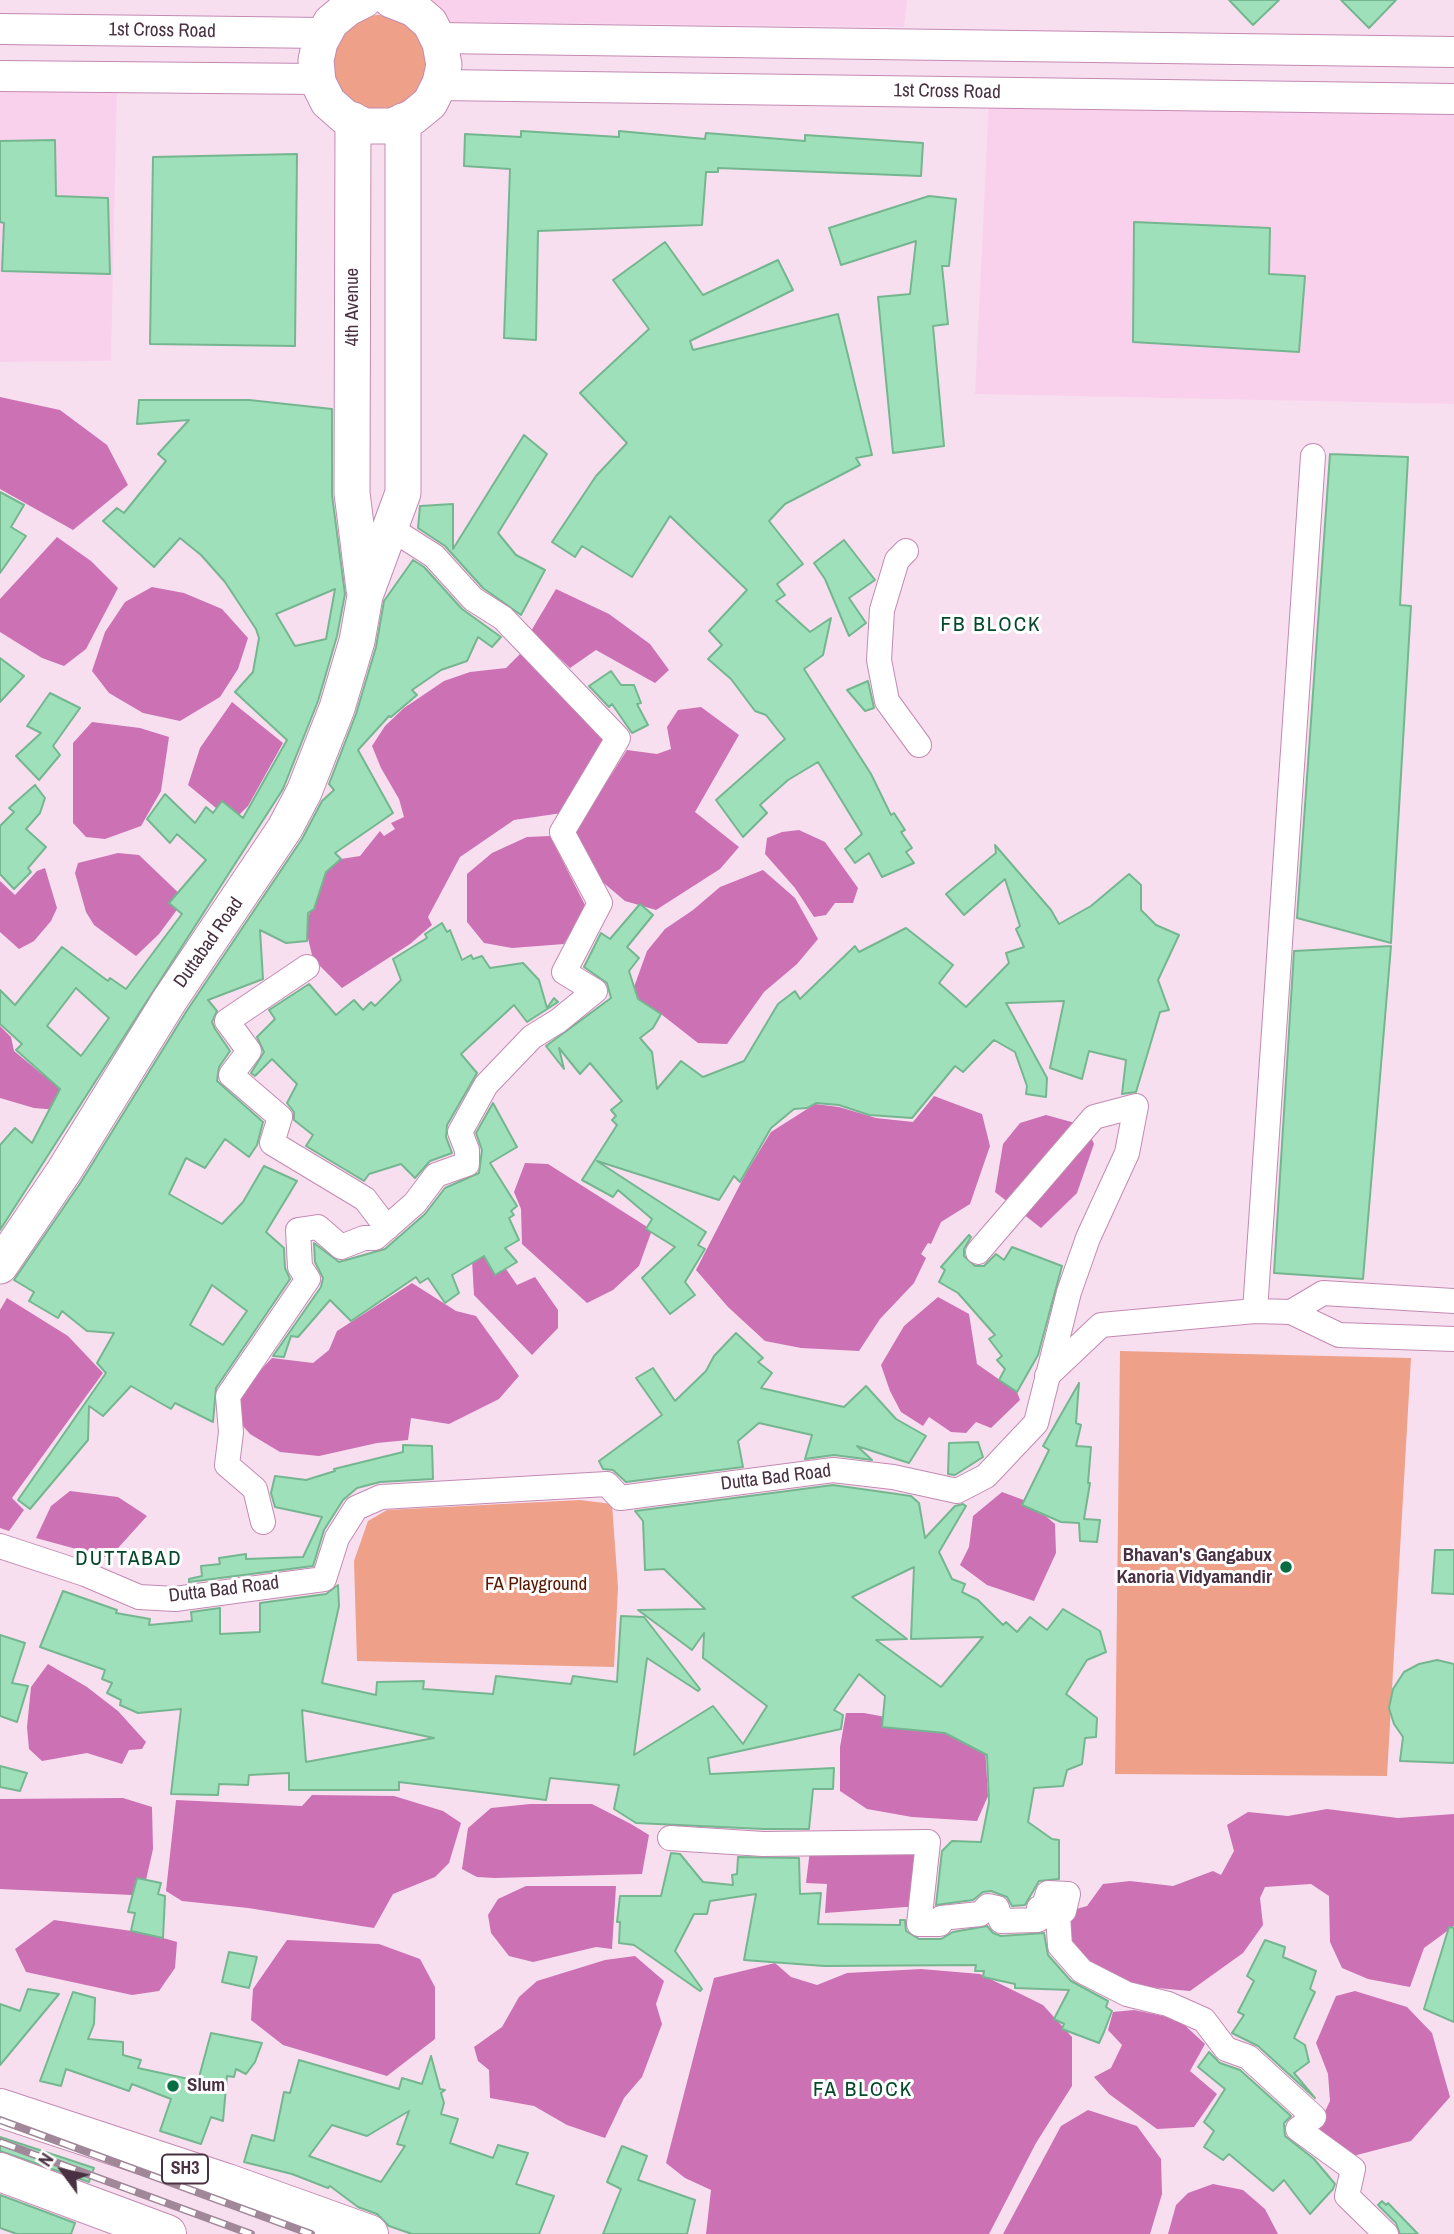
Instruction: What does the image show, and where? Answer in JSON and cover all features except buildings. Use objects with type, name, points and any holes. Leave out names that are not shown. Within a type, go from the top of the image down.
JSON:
[{"type":"main road","points":[[381,1],[430,23],[438,38],[443,65],[439,85],[430,103],[392,126],[365,126],[352,120],[328,102],[318,79],[316,60],[324,33],[331,22],[381,1]]},
{"type":"main road","name":"4th Avenue","points":[[352,120],[352,493],[365,596]]},
{"type":"main road","points":[[365,596],[403,493],[404,121]]},
{"type":"main road","name":"Duttabad Road","points":[[0,1266],[64,1171],[169,1001],[285,828],[304,792],[337,708],[357,641],[365,596]]},
{"type":"main road","name":"SH3","points":[[0,2108],[227,2183],[369,2234]]},
{"type":"main road","points":[[0,2172],[167,2234]]},
{"type":"street","name":"1st Cross Road","points":[[0,29],[324,33]]},
{"type":"street","points":[[438,38],[1454,52]]},
{"type":"street","points":[[1127,94],[1129,47]]},
{"type":"street","points":[[0,76],[318,79]]},
{"type":"street","name":"1st Cross Road","points":[[439,85],[1454,99]]},
{"type":"street","points":[[1255,1311],[1313,456]]},
{"type":"street","points":[[263,1522],[255,1489],[227,1465],[231,1432],[228,1396],[309,1279],[300,1268],[298,1230],[318,1227],[341,1247],[364,1238],[375,1238],[415,1203],[436,1175],[467,1164],[467,1150],[460,1132],[486,1085],[532,1037],[558,1021],[596,991],[564,972],[600,903],[562,832],[618,738],[503,618],[473,599],[434,556],[390,528]]},
{"type":"street","points":[[906,551],[897,560],[882,610],[879,660],[887,701],[919,745]]},
{"type":"street","points":[[307,967],[227,1021],[249,1051],[231,1075],[280,1116],[272,1143],[365,1199],[387,1228]]},
{"type":"street","name":"Dutta Bad Road","points":[[0,1546],[85,1574],[139,1597],[175,1599],[324,1579],[337,1538],[356,1508],[381,1497],[607,1484],[620,1498],[834,1470],[893,1477],[957,1491],[986,1476],[1036,1423],[1046,1377],[1088,1238],[1127,1153],[1136,1106],[1094,1117],[978,1252]]},
{"type":"street","points":[[1291,1312],[1324,1293],[1454,1301]]},
{"type":"street","points":[[1046,1377],[1101,1325],[1255,1311],[1291,1312],[1339,1335],[1454,1339]]},
{"type":"street","points":[[670,1838],[763,1844],[928,1842],[919,1924],[940,1924],[941,1918],[980,1914],[988,1906],[997,1908],[1001,1921],[1038,1920],[1039,1908],[1044,1908],[1048,1894],[1068,1894],[1064,1911],[1058,1915],[1060,1946],[1082,1971],[1126,1994],[1168,2004],[1204,2020],[1226,2049],[1248,2057],[1314,2117],[1298,2129],[1353,2169],[1347,2196],[1387,2234]]},
{"type":"shaded area","points":[[425,0],[907,0],[904,27],[450,22]]},
{"type":"shaded area","points":[[0,87],[117,87],[111,361],[0,362]]},
{"type":"shaded area","points":[[989,100],[1454,113],[1454,404],[975,394]]},
{"type":"shaded area","points":[[0,397],[60,410],[107,445],[128,485],[73,530],[0,489]]},
{"type":"shaded area","points":[[57,537],[91,561],[118,588],[86,649],[64,666],[42,658],[0,632],[0,599]]},
{"type":"shaded area","points":[[152,587],[184,593],[222,609],[248,638],[238,669],[220,697],[180,721],[143,713],[109,693],[92,671],[105,632],[125,602]]},
{"type":"shaded area","points":[[556,589],[609,614],[650,644],[669,670],[655,683],[596,650],[570,668],[531,631]]},
{"type":"shaded area","points":[[521,653],[605,739],[562,813],[514,820],[460,857],[428,917],[432,925],[410,944],[342,988],[313,959],[305,926],[324,874],[341,859],[360,856],[380,831],[384,836],[395,829],[391,823],[404,817],[399,799],[372,746],[385,726],[404,708],[444,681],[470,672],[506,668]]},
{"type":"shaded area","points":[[232,702],[283,743],[248,806],[234,820],[221,802],[216,808],[188,785],[200,748]]},
{"type":"shaded area","points":[[701,707],[739,735],[695,812],[739,847],[720,869],[656,910],[625,901],[599,879],[574,833],[627,750],[657,754],[671,749],[667,727],[678,710]]},
{"type":"shaded area","points":[[92,722],[140,728],[169,737],[161,791],[141,826],[105,839],[86,837],[73,823],[73,743]]},
{"type":"shaded area","points":[[799,830],[825,842],[858,888],[853,903],[835,903],[826,915],[814,917],[795,888],[765,854],[767,838],[782,832]]},
{"type":"shaded area","points":[[550,836],[586,907],[564,944],[512,948],[484,943],[467,922],[467,874],[492,853],[527,837]]},
{"type":"shaded area","points":[[118,853],[139,855],[185,899],[159,934],[136,956],[94,925],[86,912],[75,873],[78,863]]},
{"type":"shaded area","points":[[45,868],[57,908],[51,921],[34,941],[19,949],[0,932],[0,881],[15,895],[37,871]]},
{"type":"shaded area","points":[[763,870],[795,898],[818,939],[797,964],[764,992],[727,1044],[698,1043],[661,1014],[642,1006],[634,987],[647,951],[665,929],[720,887]]},
{"type":"shaded area","points":[[0,1026],[11,1037],[14,1051],[43,1075],[49,1068],[63,1084],[58,1110],[34,1108],[0,1098]]},
{"type":"shaded area","points":[[934,1096],[982,1114],[990,1146],[970,1204],[941,1222],[931,1244],[928,1243],[921,1254],[926,1258],[914,1283],[880,1319],[859,1351],[801,1348],[765,1341],[728,1307],[696,1270],[746,1173],[771,1132],[815,1104],[839,1107],[876,1118],[913,1122]]},
{"type":"shaded area","points":[[1046,1115],[1086,1126],[1094,1144],[1077,1193],[1041,1228],[995,1192],[1003,1144],[1020,1123]]},
{"type":"shaded area","points":[[525,1163],[548,1164],[652,1230],[639,1266],[613,1290],[587,1303],[522,1244],[521,1209],[514,1192]]},
{"type":"shaded area","points":[[483,1256],[495,1275],[506,1269],[517,1285],[535,1277],[558,1310],[558,1328],[532,1355],[474,1295],[472,1260]]},
{"type":"shaded area","points":[[412,1283],[456,1311],[476,1316],[519,1376],[499,1399],[449,1424],[411,1418],[408,1440],[377,1443],[319,1456],[280,1452],[250,1434],[230,1411],[248,1383],[272,1358],[313,1363],[329,1350],[337,1331]]},
{"type":"shaded area","points":[[938,1297],[969,1314],[977,1364],[1017,1392],[1020,1400],[991,1428],[976,1422],[966,1433],[951,1432],[929,1417],[923,1426],[901,1412],[890,1391],[881,1365],[904,1326]]},
{"type":"shaded area","points":[[7,1298],[68,1336],[103,1373],[12,1498],[24,1510],[9,1531],[0,1528],[0,1310]]},
{"type":"shaded area","points":[[70,1491],[118,1497],[147,1516],[109,1558],[36,1538],[51,1506]]},
{"type":"shaded area","points":[[1002,1492],[1029,1502],[1055,1524],[1056,1553],[1034,1601],[987,1585],[960,1565],[969,1547],[973,1516]]},
{"type":"shaded area","points":[[48,1664],[87,1687],[118,1711],[146,1742],[142,1749],[129,1750],[122,1764],[87,1753],[42,1761],[29,1749],[27,1727],[31,1687]]},
{"type":"shaded area","points":[[846,1713],[864,1713],[913,1722],[985,1746],[988,1796],[977,1821],[912,1817],[867,1809],[840,1791],[840,1747]]},
{"type":"shaded area","points":[[312,1795],[394,1796],[443,1811],[461,1823],[449,1863],[435,1877],[393,1894],[374,1928],[248,1908],[182,1901],[166,1891],[176,1800],[302,1806]]},
{"type":"shaded area","points":[[123,1798],[152,1807],[153,1849],[146,1880],[137,1878],[132,1895],[0,1889],[0,1799]]},
{"type":"shaded area","points":[[530,1804],[592,1804],[649,1835],[642,1874],[495,1878],[477,1877],[462,1869],[468,1828],[491,1808]]},
{"type":"shaded area","points":[[1327,1809],[1398,1818],[1454,1814],[1454,1926],[1424,1948],[1410,1987],[1368,1979],[1342,1968],[1330,1942],[1329,1896],[1311,1884],[1265,1887],[1260,1898],[1263,1925],[1243,1953],[1190,1991],[1125,1985],[1066,1948],[1062,1913],[1087,1906],[1103,1884],[1130,1881],[1173,1886],[1213,1871],[1221,1875],[1234,1851],[1227,1825],[1248,1812],[1288,1816]]},
{"type":"shaded area","points":[[923,1848],[919,1906],[825,1913],[827,1884],[806,1883],[810,1850]]},
{"type":"shaded area","points":[[526,1886],[616,1886],[612,1949],[596,1947],[533,1962],[509,1956],[491,1933],[488,1915],[498,1899]]},
{"type":"shaded area","points":[[54,1920],[146,1933],[177,1942],[175,1968],[159,1991],[132,1995],[26,1972],[15,1949]]},
{"type":"shaded area","points":[[287,1940],[379,1944],[420,1959],[435,1987],[435,2039],[387,2076],[283,2045],[251,2020],[253,1989]]},
{"type":"shaded area","points":[[635,1956],[664,1981],[656,2004],[662,2024],[642,2077],[624,2098],[605,2138],[567,2125],[534,2106],[490,2098],[489,2070],[478,2061],[474,2047],[502,2027],[519,1997],[537,1981],[605,1960]]},
{"type":"shaded area","points":[[775,1963],[791,1977],[817,1985],[847,1973],[921,1969],[980,1974],[1043,2005],[1072,2037],[1072,2086],[1036,2143],[989,2234],[706,2234],[711,2190],[685,2178],[666,2163],[714,1978]]},
{"type":"shaded area","points":[[1355,1991],[1407,2007],[1432,2033],[1450,2097],[1411,2141],[1353,2156],[1315,2132],[1330,2101],[1328,2074],[1316,2043],[1336,1996]]},
{"type":"shaded area","points":[[1134,2010],[1178,2019],[1205,2044],[1190,2071],[1217,2094],[1194,2127],[1157,2129],[1109,2094],[1094,2077],[1111,2068],[1122,2045],[1108,2030],[1113,2012]]},
{"type":"shaded area","points":[[1088,2110],[1137,2126],[1161,2159],[1162,2194],[1150,2234],[1003,2234],[1061,2126]]},
{"type":"shaded area","points":[[1213,2184],[1243,2190],[1265,2209],[1278,2234],[1168,2234],[1176,2205],[1188,2193]]},
{"type":"green space","points":[[379,15],[397,19],[413,29],[423,45],[427,63],[423,81],[413,97],[397,107],[379,111],[361,107],[345,97],[335,81],[331,63],[335,45],[345,29],[361,19]]},
{"type":"green space","name":"Bhavan's Gangabux Kanoria Vidyamandir","points":[[1120,1351],[1411,1358],[1387,1776],[1115,1774]]},
{"type":"green space","name":"FA Playground","points":[[580,1500],[612,1504],[618,1587],[614,1667],[357,1661],[354,1561],[368,1521],[387,1510]]},
{"type":"railway","points":[[0,2120],[311,2234]]},
{"type":"railway","points":[[0,2142],[251,2234]]},
{"type":"place","name":"Bhavan's Gangabux Kanoria Vidyamandir","points":[[1286,1567]]},
{"type":"place","name":"Slum","points":[[173,2086]]},
{"type":"district","name":"FB BLOCK","points":[[991,625]]},
{"type":"district","name":"DUTTABAD","points":[[129,1559]]},
{"type":"district","name":"FA BLOCK","points":[[863,2090]]}]
